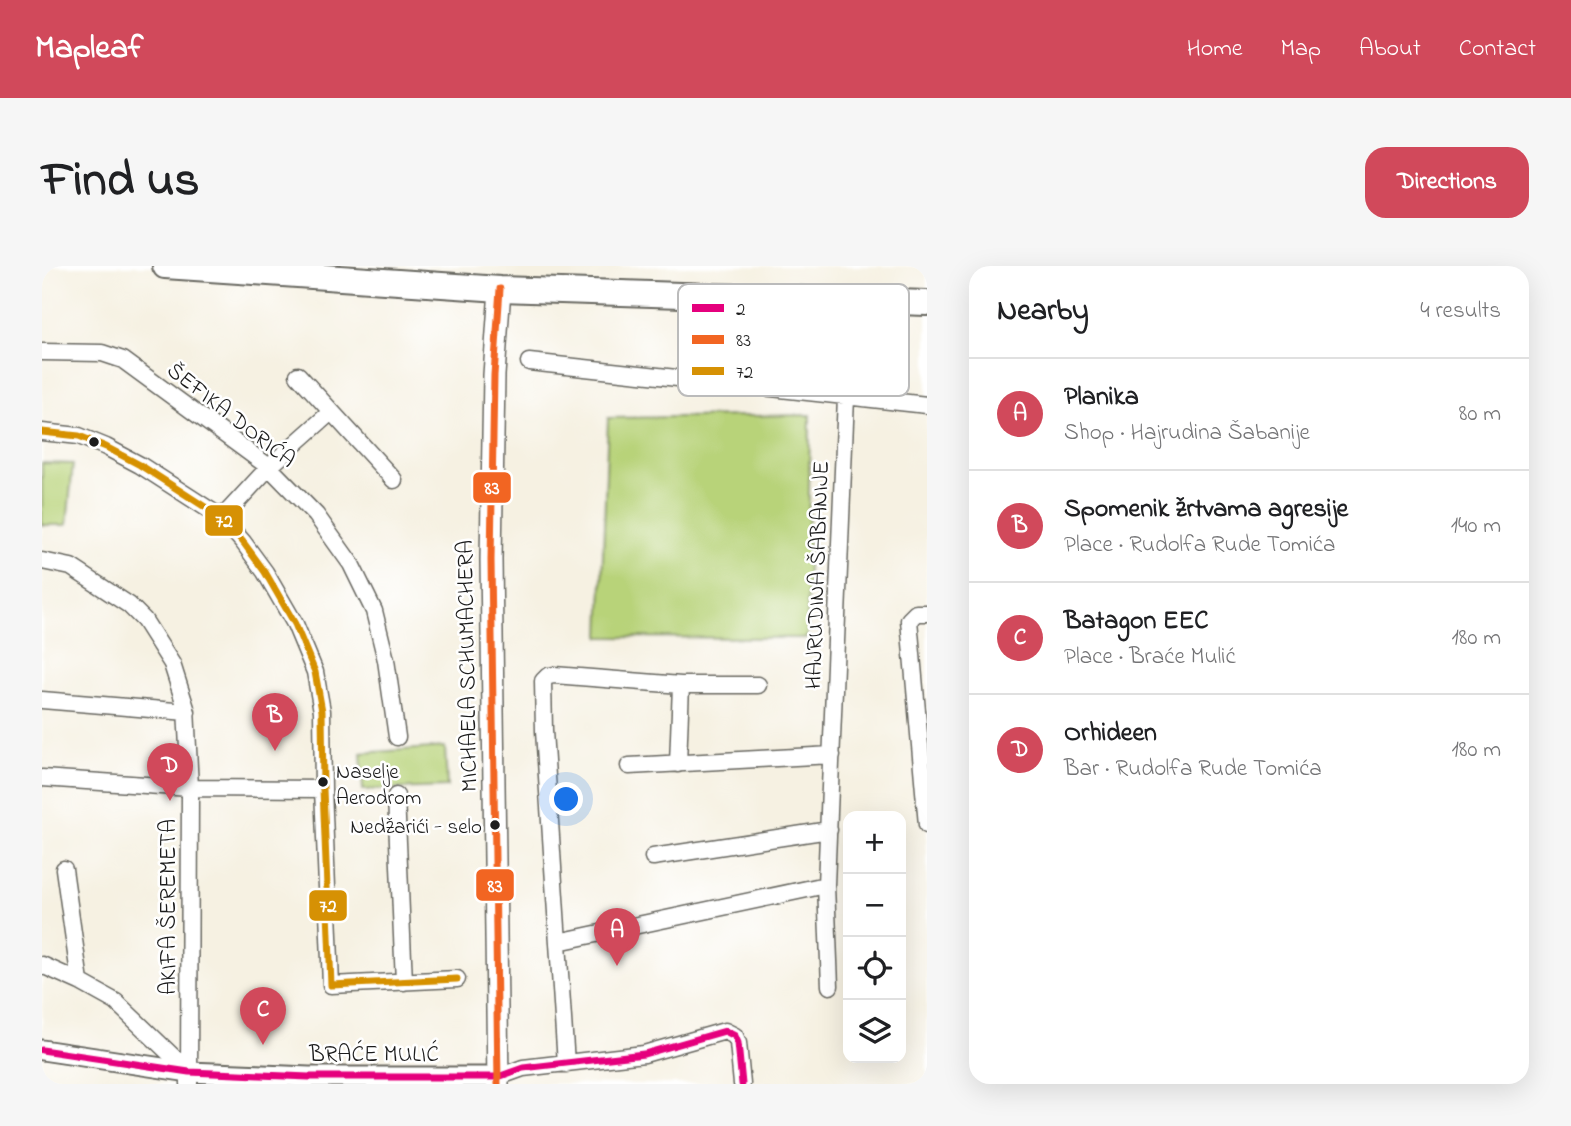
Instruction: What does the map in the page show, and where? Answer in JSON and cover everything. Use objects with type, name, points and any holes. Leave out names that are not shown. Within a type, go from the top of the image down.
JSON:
[{"type":"main road","points":[[165,266],[500,289],[678,295]]},
{"type":"main road","name":"MICHAELA SCHUMACHERA","points":[[498,1080],[491,560],[494,375],[500,289]]},
{"type":"main road","points":[[909,302],[927,303]]},
{"type":"street","name":"ŠEFIKA DORIĆA","points":[[42,352],[102,353],[123,360],[269,467],[316,516],[351,564],[374,611],[386,660],[397,737]]},
{"type":"street","points":[[529,362],[678,378]]},
{"type":"street","points":[[298,376],[394,480]]},
{"type":"street","points":[[837,396],[927,405]]},
{"type":"street","name":"HAJRUDINA ŠABANIJE","points":[[830,986],[826,885],[846,397]]},
{"type":"street","points":[[222,518],[269,467],[331,412]]},
{"type":"street","points":[[42,432],[79,436],[106,447],[140,465],[222,518],[265,572],[295,624],[315,672],[323,711],[323,789],[331,985],[457,979]]},
{"type":"street","name":"AKIFA ŠEREMETA","points":[[42,561],[71,567],[108,589],[144,620],[172,664],[186,710],[190,788],[189,1078]]},
{"type":"street","points":[[927,613],[916,613],[909,620],[927,825]]},
{"type":"street","points":[[566,1064],[542,681],[554,675],[681,685],[758,685]]},
{"type":"street","points":[[678,764],[681,685]]},
{"type":"street","points":[[42,700],[186,710]]},
{"type":"street","points":[[629,766],[832,755]]},
{"type":"street","points":[[42,778],[190,788],[323,789]]},
{"type":"street","points":[[396,796],[404,982]]},
{"type":"street","points":[[653,857],[829,831]]},
{"type":"street","points":[[64,869],[80,982]]},
{"type":"street","points":[[558,942],[826,885]]},
{"type":"street","points":[[42,965],[116,1002],[189,1078]]},
{"type":"street","points":[[498,1080],[523,1068],[644,1054],[725,1031],[735,1036],[738,1043],[742,1084]]},
{"type":"street","name":"BRAĆE MULIĆ","points":[[42,1050],[189,1078],[498,1080]]},
{"type":"green space","points":[[810,415],[807,638],[600,637],[608,418]]},
{"type":"green space","points":[[42,463],[73,464],[67,525],[42,525]]},
{"type":"green space","points":[[445,747],[447,787],[363,790],[361,753]]},
{"type":"transit line","name":"83","points":[[498,1084],[491,560],[494,375],[500,289]]},
{"type":"transit line","name":"72","points":[[42,432],[79,436],[106,447],[140,465],[222,518],[265,572],[295,624],[315,672],[322,711],[331,985],[457,979]]},
{"type":"transit line","name":"2","points":[[42,1050],[189,1072],[309,1077],[498,1077],[523,1068],[644,1054],[725,1031],[735,1036],[738,1043],[742,1084]]},
{"type":"place","name":"Spomenik žrtvama agresije","points":[[275,751]]},
{"type":"place","name":"Naselje Aerodrom","points":[[323,782]]},
{"type":"place","name":"Orhideen","points":[[170,801]]},
{"type":"place","name":"Nedžarići - selo","points":[[495,825]]},
{"type":"place","name":"Planika","points":[[617,966]]},
{"type":"place","name":"Batagon EEC","points":[[263,1045]]}]
